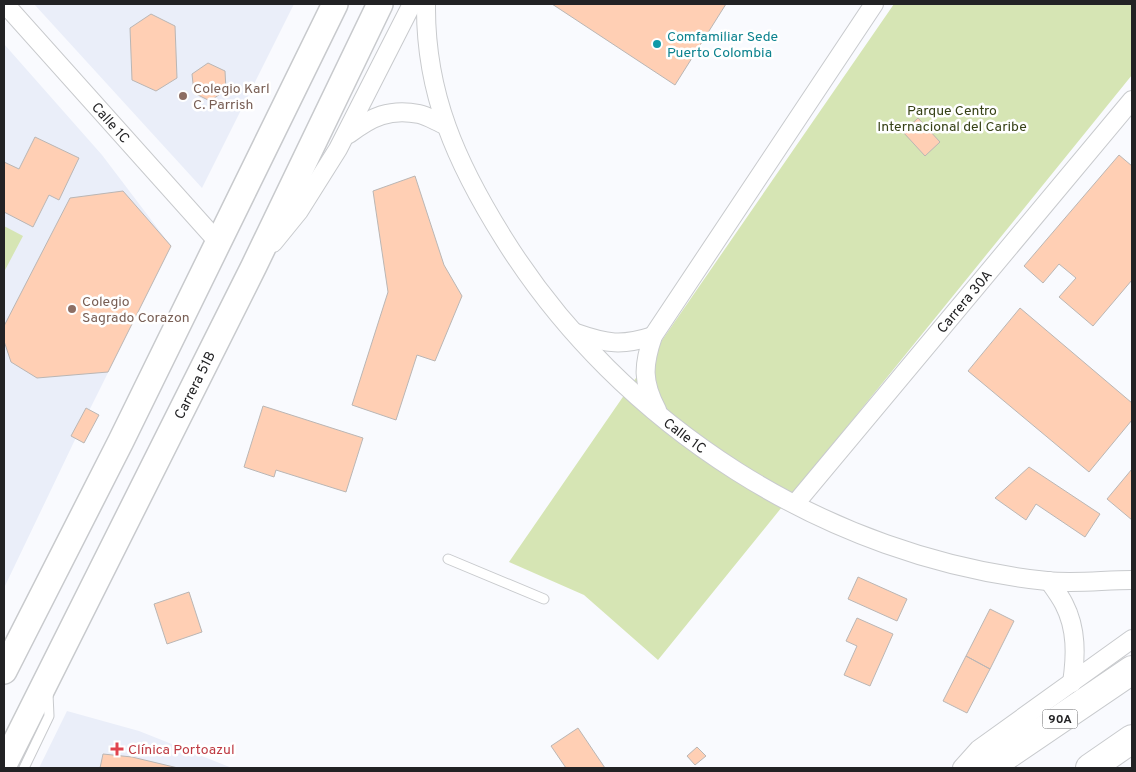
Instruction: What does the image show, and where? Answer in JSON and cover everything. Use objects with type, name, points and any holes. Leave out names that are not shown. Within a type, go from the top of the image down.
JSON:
[{"type":"highway","name":"90A","points":[[988,768],[1132,670]]},
{"type":"highway","points":[[1090,768],[1132,739]]},
{"type":"main road","points":[[4,671],[121,441],[335,4]]},
{"type":"main road","name":"Carrera 51B","points":[[4,765],[254,266],[380,4]]},
{"type":"street","name":"Calle 1C","points":[[5,4],[218,242]]},
{"type":"street","points":[[254,266],[299,211],[345,137],[412,4]]},
{"type":"street","name":"Calle 1C","points":[[426,4],[426,25],[432,76],[445,125],[464,170],[488,213],[513,254],[541,294],[572,331],[600,361],[660,416],[748,478],[843,527],[893,546],[935,559],[996,573],[1049,581],[1132,580]]},
{"type":"street","points":[[660,416],[650,397],[645,376],[646,355],[653,336],[874,4]]},
{"type":"street","name":"Carrera 30A","points":[[796,504],[1132,100]]},
{"type":"street","points":[[345,137],[367,120],[393,112],[420,114],[445,125]]},
{"type":"street","points":[[572,331],[592,339],[613,343],[634,342],[653,336]]},
{"type":"street","points":[[1049,581],[1064,604],[1073,629],[1076,656],[1072,683]]},
{"type":"street","points":[[962,768],[979,749],[1132,640]]},
{"type":"lane","points":[[448,559],[544,599]]},
{"type":"lane","points":[[24,768],[49,716],[47,679]]},
{"type":"shaded area","name":"Colegio Karl C. Parrish","points":[[34,4],[294,4],[202,188]]},
{"type":"shaded area","name":"Colegio Sagrado Corazon","points":[[4,44],[102,155],[171,246],[4,588]]},
{"type":"shaded area","name":"Clínica Portoazul","points":[[67,711],[139,731],[232,768],[39,768]]},
{"type":"green space","name":"Parque Centro Internacional del Caribe","points":[[894,4],[1132,4],[1132,75],[658,660],[584,595],[509,562]]},
{"type":"green space","points":[[4,226],[23,236],[4,272]]},
{"type":"building","name":"Comfamiliar Sede Puerto Colombia","points":[[552,4],[726,4],[675,85]]},
{"type":"building","points":[[151,14],[175,26],[177,78],[156,91],[132,80],[130,28]]},
{"type":"building","points":[[208,63],[225,71],[226,90],[210,101],[194,93],[192,74]]},
{"type":"building","points":[[918,118],[940,142],[925,156],[903,132]]},
{"type":"building","points":[[35,137],[79,158],[59,200],[49,195],[33,227],[4,212],[4,162],[19,169]]},
{"type":"building","points":[[1119,155],[1132,166],[1132,280],[1093,326],[1059,297],[1076,278],[1059,264],[1043,283],[1024,266]]},
{"type":"building","points":[[415,176],[444,265],[462,296],[435,361],[417,355],[396,420],[352,405],[388,292],[373,191]]},
{"type":"building","points":[[123,191],[171,246],[108,372],[37,378],[11,362],[4,341],[4,326],[70,198]]},
{"type":"building","points":[[1020,308],[1132,403],[1132,420],[1089,472],[968,371]]},
{"type":"building","points":[[263,406],[363,438],[346,492],[276,470],[274,477],[244,467]]},
{"type":"building","points":[[86,408],[99,415],[84,443],[71,436]]},
{"type":"building","points":[[1029,467],[1100,514],[1085,537],[1036,504],[1026,520],[995,498]]},
{"type":"building","points":[[1132,469],[1132,520],[1107,499]]},
{"type":"building","points":[[858,577],[907,599],[897,621],[848,599]]},
{"type":"building","points":[[189,592],[202,632],[167,644],[154,604]]},
{"type":"building","points":[[990,609],[1014,621],[990,669],[966,656]]},
{"type":"building","points":[[857,618],[893,634],[870,686],[844,675],[857,646],[846,641]]},
{"type":"building","points":[[966,656],[990,669],[967,713],[943,701]]},
{"type":"building","points":[[578,728],[605,768],[566,768],[551,746]]},
{"type":"building","points":[[697,747],[706,756],[695,765],[687,756]]},
{"type":"building","points":[[103,754],[132,757],[178,768],[100,768]]},
{"type":"place","name":"Comfamiliar Sede Puerto Colombia","points":[[657,44]]},
{"type":"place","name":"Colegio Karl C. Parrish","points":[[183,96]]},
{"type":"place","name":"Colegio Sagrado Corazon","points":[[72,309]]},
{"type":"place","name":"Clínica Portoazul","points":[[117,749]]}]
